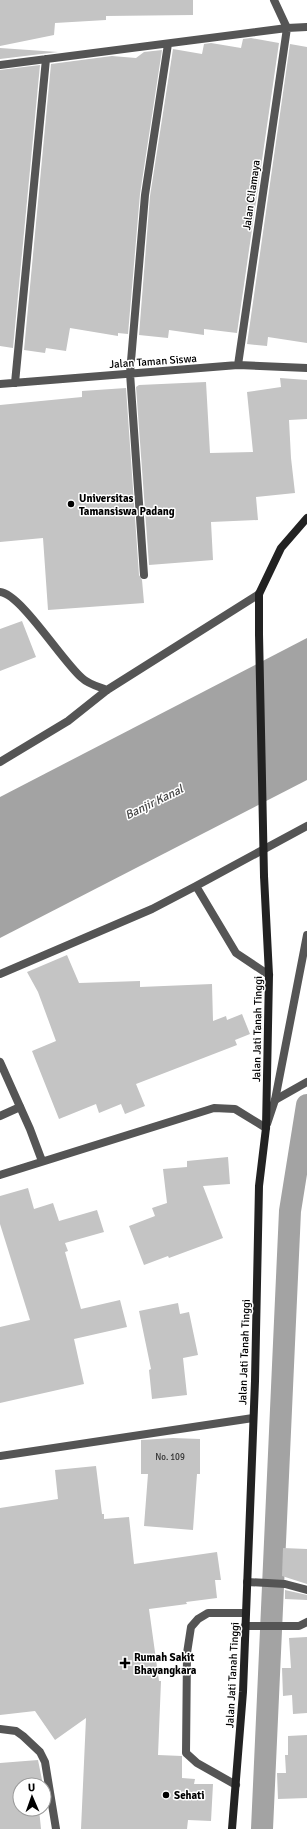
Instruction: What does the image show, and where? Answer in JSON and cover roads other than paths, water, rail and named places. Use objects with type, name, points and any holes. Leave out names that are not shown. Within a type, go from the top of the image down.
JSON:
[{"type":"main road","points":[[259,594],[281,548],[307,518]]},
{"type":"main road","name":"Jalan Jati Tanah Tinggi","points":[[232,1829],[243,1692],[253,1418],[259,1186],[266,1128],[269,975],[264,876],[259,594]]},
{"type":"street","points":[[274,0],[287,28]]},
{"type":"street","points":[[0,65],[287,28],[307,27]]},
{"type":"street","name":"Jalan Cilamaya","points":[[238,365],[287,28]]},
{"type":"street","points":[[144,575],[130,373],[145,195],[168,44]]},
{"type":"street","points":[[15,383],[46,59]]},
{"type":"street","name":"Jalan Taman Siswa","points":[[0,384],[238,365],[307,368]]},
{"type":"street","points":[[0,592],[5,592],[20,603],[50,642],[82,679],[107,690]]},
{"type":"street","points":[[0,762],[68,721],[107,690],[259,594]]},
{"type":"street","points":[[0,974],[152,909],[307,826]]},
{"type":"street","points":[[196,886],[236,953],[269,975]]},
{"type":"street","points":[[0,1175],[214,1108],[235,1109],[266,1128],[275,1100],[307,935]]},
{"type":"street","points":[[0,1062],[42,1161]]},
{"type":"street","points":[[275,1100],[306,1082]]},
{"type":"street","points":[[0,1116],[20,1107]]},
{"type":"street","points":[[0,1456],[253,1418]]},
{"type":"street","points":[[247,1582],[285,1584],[307,1590]]},
{"type":"street","points":[[236,1785],[197,1763],[186,1753],[187,1653],[192,1627],[198,1619],[208,1613],[246,1613]]},
{"type":"street","points":[[245,1626],[299,1626],[307,1622]]},
{"type":"street","points":[[0,1729],[5,1728],[20,1734],[30,1741],[40,1752],[45,1762],[56,1829]]},
{"type":"water","name":"Banjir Kanal","points":[[307,638],[307,780],[0,938],[0,797]]},
{"type":"waterway","points":[[262,1829],[290,1211],[307,1105]]},
{"type":"place","name":"Universitas Tamansiswa Padang","points":[[71,504]]},
{"type":"place","name":"Rumah Sakit Bhayangkara","points":[[125,1663]]},
{"type":"place","name":"Sehati","points":[[166,1795]]}]
